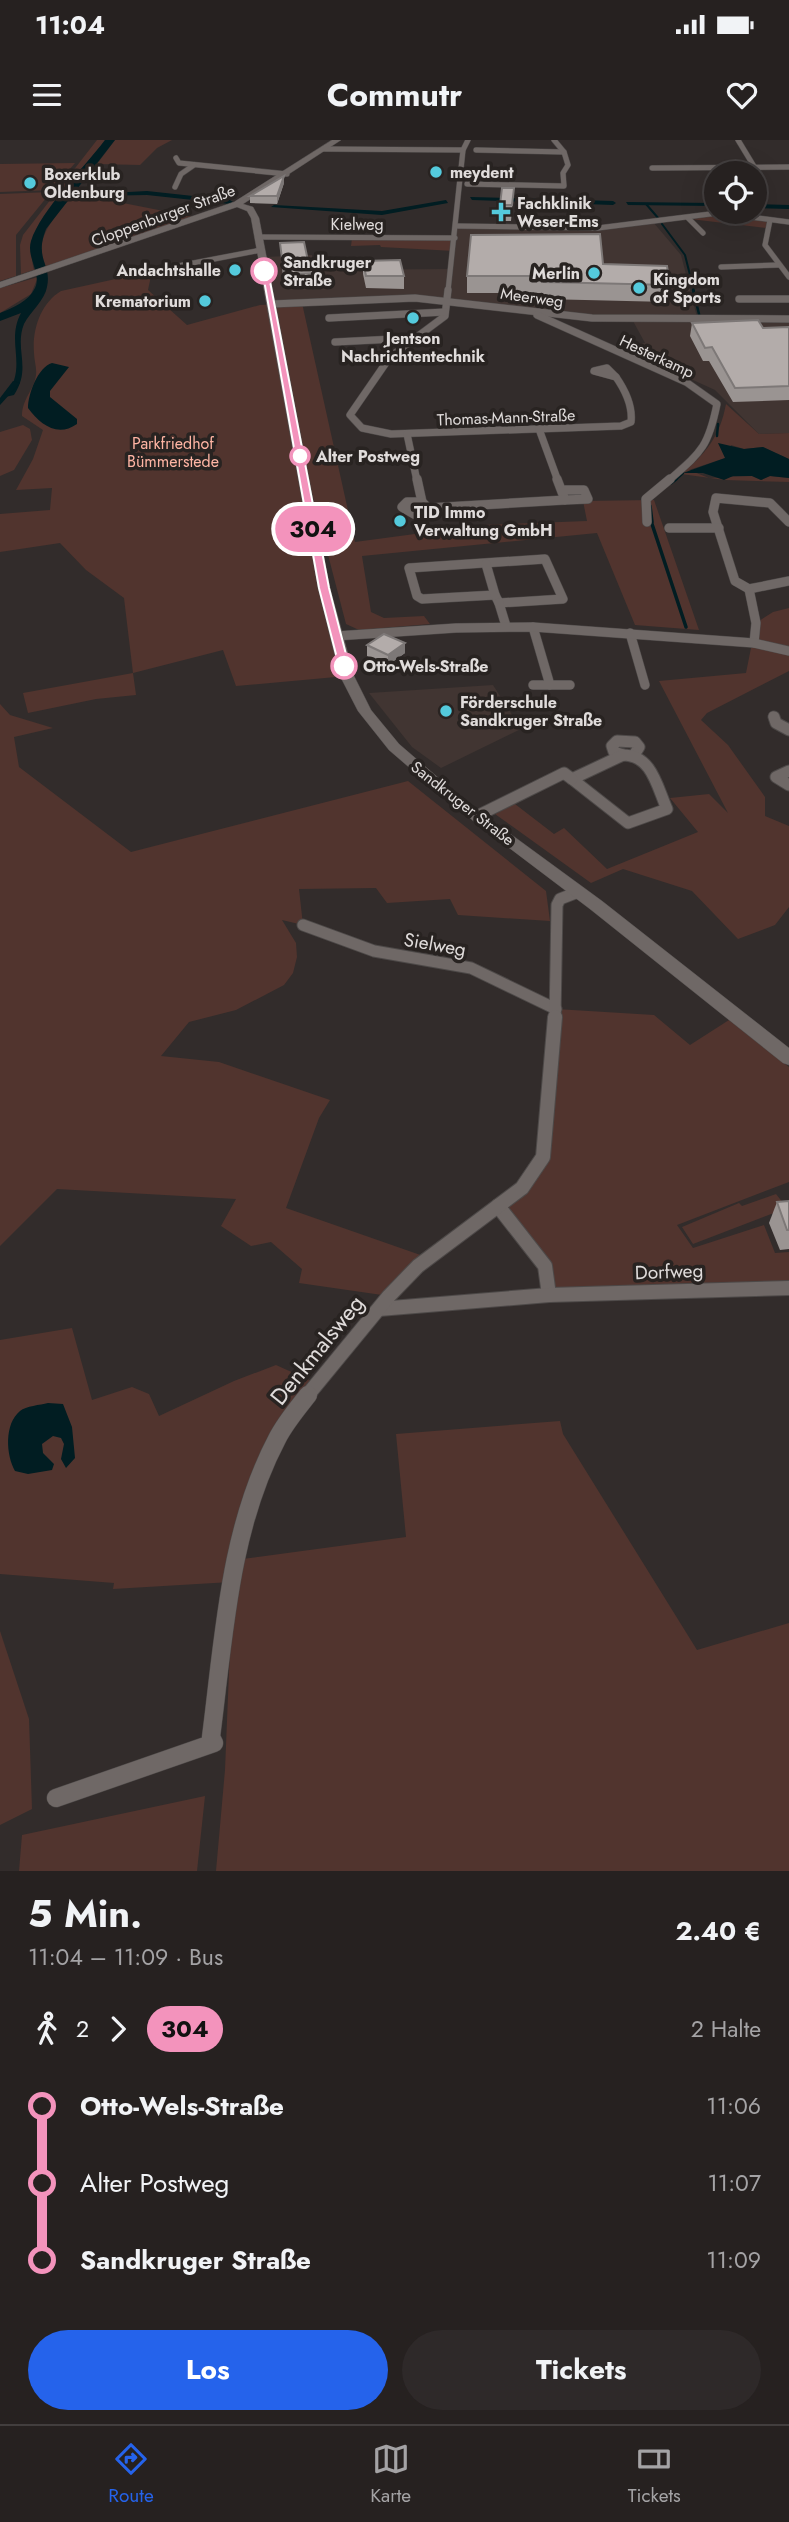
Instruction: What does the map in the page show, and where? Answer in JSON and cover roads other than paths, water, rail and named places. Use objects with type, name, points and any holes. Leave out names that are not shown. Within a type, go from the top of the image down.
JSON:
[{"type":"street","name":"Cloppenburger Straße","points":[[0,285],[237,204],[337,140]]},
{"type":"street","points":[[335,342],[414,338],[436,325],[445,313],[463,150],[468,140]]},
{"type":"street","points":[[467,184],[560,188],[565,185],[563,173],[568,165],[564,152],[554,140]]},
{"type":"street","points":[[738,140],[750,161]]},
{"type":"street","points":[[324,149],[463,150]]},
{"type":"street","points":[[476,150],[564,152]]},
{"type":"street","points":[[176,158],[179,163],[287,174]]},
{"type":"street","points":[[175,187],[181,174],[194,165]]},
{"type":"street","points":[[767,168],[789,167]]},
{"type":"street","points":[[652,168],[704,170]]},
{"type":"street","name":"Sandkruger Straße","points":[[237,204],[251,211],[258,237],[319,563],[347,677],[365,711],[394,747],[477,816],[789,1058]]},
{"type":"street","points":[[456,226],[598,228],[704,215]]},
{"type":"street","points":[[688,218],[703,233]]},
{"type":"street","points":[[767,220],[789,222]]},
{"type":"street","points":[[770,220],[765,245],[789,277]]},
{"type":"street","name":"Kielweg","points":[[258,237],[455,238]]},
{"type":"street","points":[[152,271],[261,250]]},
{"type":"street","points":[[721,267],[779,265]]},
{"type":"street","name":"Meerweg","points":[[272,304],[394,298],[447,299],[592,318],[789,319]]},
{"type":"street","points":[[739,299],[789,299]]},
{"type":"street","name":"Hesterkamp","points":[[528,310],[686,382],[717,404],[709,437],[693,459],[646,499],[647,522]]},
{"type":"street","points":[[329,318],[445,313]]},
{"type":"street","name":"Thomas-Mann-Straße","points":[[414,338],[390,357],[350,415],[363,429],[407,434],[621,426],[631,422],[633,414],[616,377]]},
{"type":"street","points":[[407,434],[425,505],[497,505],[564,495],[539,429]]},
{"type":"street","points":[[789,522],[770,503],[716,498],[712,512],[734,581],[749,589],[789,581]]},
{"type":"street","points":[[669,528],[719,528]]},
{"type":"street","points":[[545,559],[563,599],[497,599],[422,599],[417,596],[409,568],[545,559]]},
{"type":"street","points":[[486,564],[506,626]]},
{"type":"street","points":[[749,589],[756,623],[754,643]]},
{"type":"street","points":[[337,636],[506,626],[754,643],[789,651]]},
{"type":"street","points":[[533,627],[550,685]]},
{"type":"street","points":[[630,633],[645,685]]},
{"type":"street","points":[[533,685],[570,685]]},
{"type":"street","points":[[773,716],[776,723],[789,730]]},
{"type":"street","points":[[477,816],[564,773],[628,823],[667,809],[648,765],[628,755],[572,779]]},
{"type":"street","points":[[789,771],[776,777],[789,785]]},
{"type":"street","name":"Denkmalsweg","points":[[56,1798],[214,1743],[211,1737],[234,1560],[251,1502],[277,1438],[294,1411],[418,1266],[522,1188],[543,1157],[556,1009],[557,905],[560,899],[578,892]]},
{"type":"street","name":"Sielweg","points":[[303,925],[374,951],[471,968],[556,1009]]},
{"type":"street","points":[[498,1206],[545,1266],[549,1295]]},
{"type":"street","name":"Dorfweg","points":[[379,1309],[549,1295],[789,1288]]},
{"type":"water","points":[[105,140],[115,140],[46,229],[42,255],[47,272],[47,287],[21,333],[22,376],[19,385],[14,395],[5,397],[15,375],[15,334],[21,313],[0,321],[0,313],[20,304],[32,293],[37,277],[30,247],[36,229],[53,203]]},
{"type":"water","points":[[52,363],[69,367],[50,391],[50,397],[77,419],[77,424],[63,430],[44,424],[28,408],[35,382],[42,370]]},
{"type":"water","points":[[718,443],[744,449],[763,447],[789,459],[789,478],[770,476],[761,480],[752,476],[733,476],[724,480],[703,473],[683,473],[725,458]]},
{"type":"water","points":[[48,1403],[63,1404],[72,1427],[75,1458],[66,1468],[61,1459],[64,1444],[61,1438],[53,1436],[42,1444],[43,1453],[54,1464],[52,1470],[28,1474],[15,1471],[8,1448],[11,1424],[23,1409]]},
{"type":"waterway","points":[[95,194],[147,193],[230,202]]},
{"type":"waterway","points":[[472,198],[613,203]]},
{"type":"waterway","points":[[274,207],[382,213],[446,202]]},
{"type":"waterway","points":[[628,203],[704,205]]},
{"type":"waterway","points":[[646,204],[659,219]]},
{"type":"waterway","points":[[767,206],[789,207]]},
{"type":"waterway","points":[[662,224],[685,255],[694,291]]},
{"type":"waterway","points":[[693,290],[700,318]]},
{"type":"waterway","points":[[0,403],[16,383]]},
{"type":"waterway","points":[[717,436],[718,424]]},
{"type":"waterway","points":[[674,481],[683,473]]},
{"type":"waterway","points":[[671,483],[676,479]]},
{"type":"waterway","points":[[650,506],[652,522]]},
{"type":"waterway","points":[[652,524],[686,627]]},
{"type":"place","name":"meydent","points":[[436,172]]},
{"type":"place","name":"Boxerklub Oldenburg","points":[[30,183]]},
{"type":"place","name":"Fachklinik Weser-Ems","points":[[501,212]]},
{"type":"place","name":"Andachtshalle","points":[[235,270]]},
{"type":"place","name":"Sandkruger Straße","points":[[264,271]]},
{"type":"place","name":"Merlin","points":[[594,273]]},
{"type":"place","name":"Kingdom of Sports","points":[[639,288]]},
{"type":"place","name":"Krematorium","points":[[205,301]]},
{"type":"place","name":"Jentson Nachrichtentechnik","points":[[413,318]]},
{"type":"place","name":"Alter Postweg","points":[[300,456]]},
{"type":"place","name":"TID Immo Verwaltung GmbH","points":[[400,521]]},
{"type":"place","name":"Otto-Wels-Straße","points":[[344,666]]},
{"type":"place","name":"Förderschule Sandkruger Straße","points":[[446,711]]},
{"type":"park label","name":"Parkfriedhof Bümmerstede","points":[[173,452]]}]
